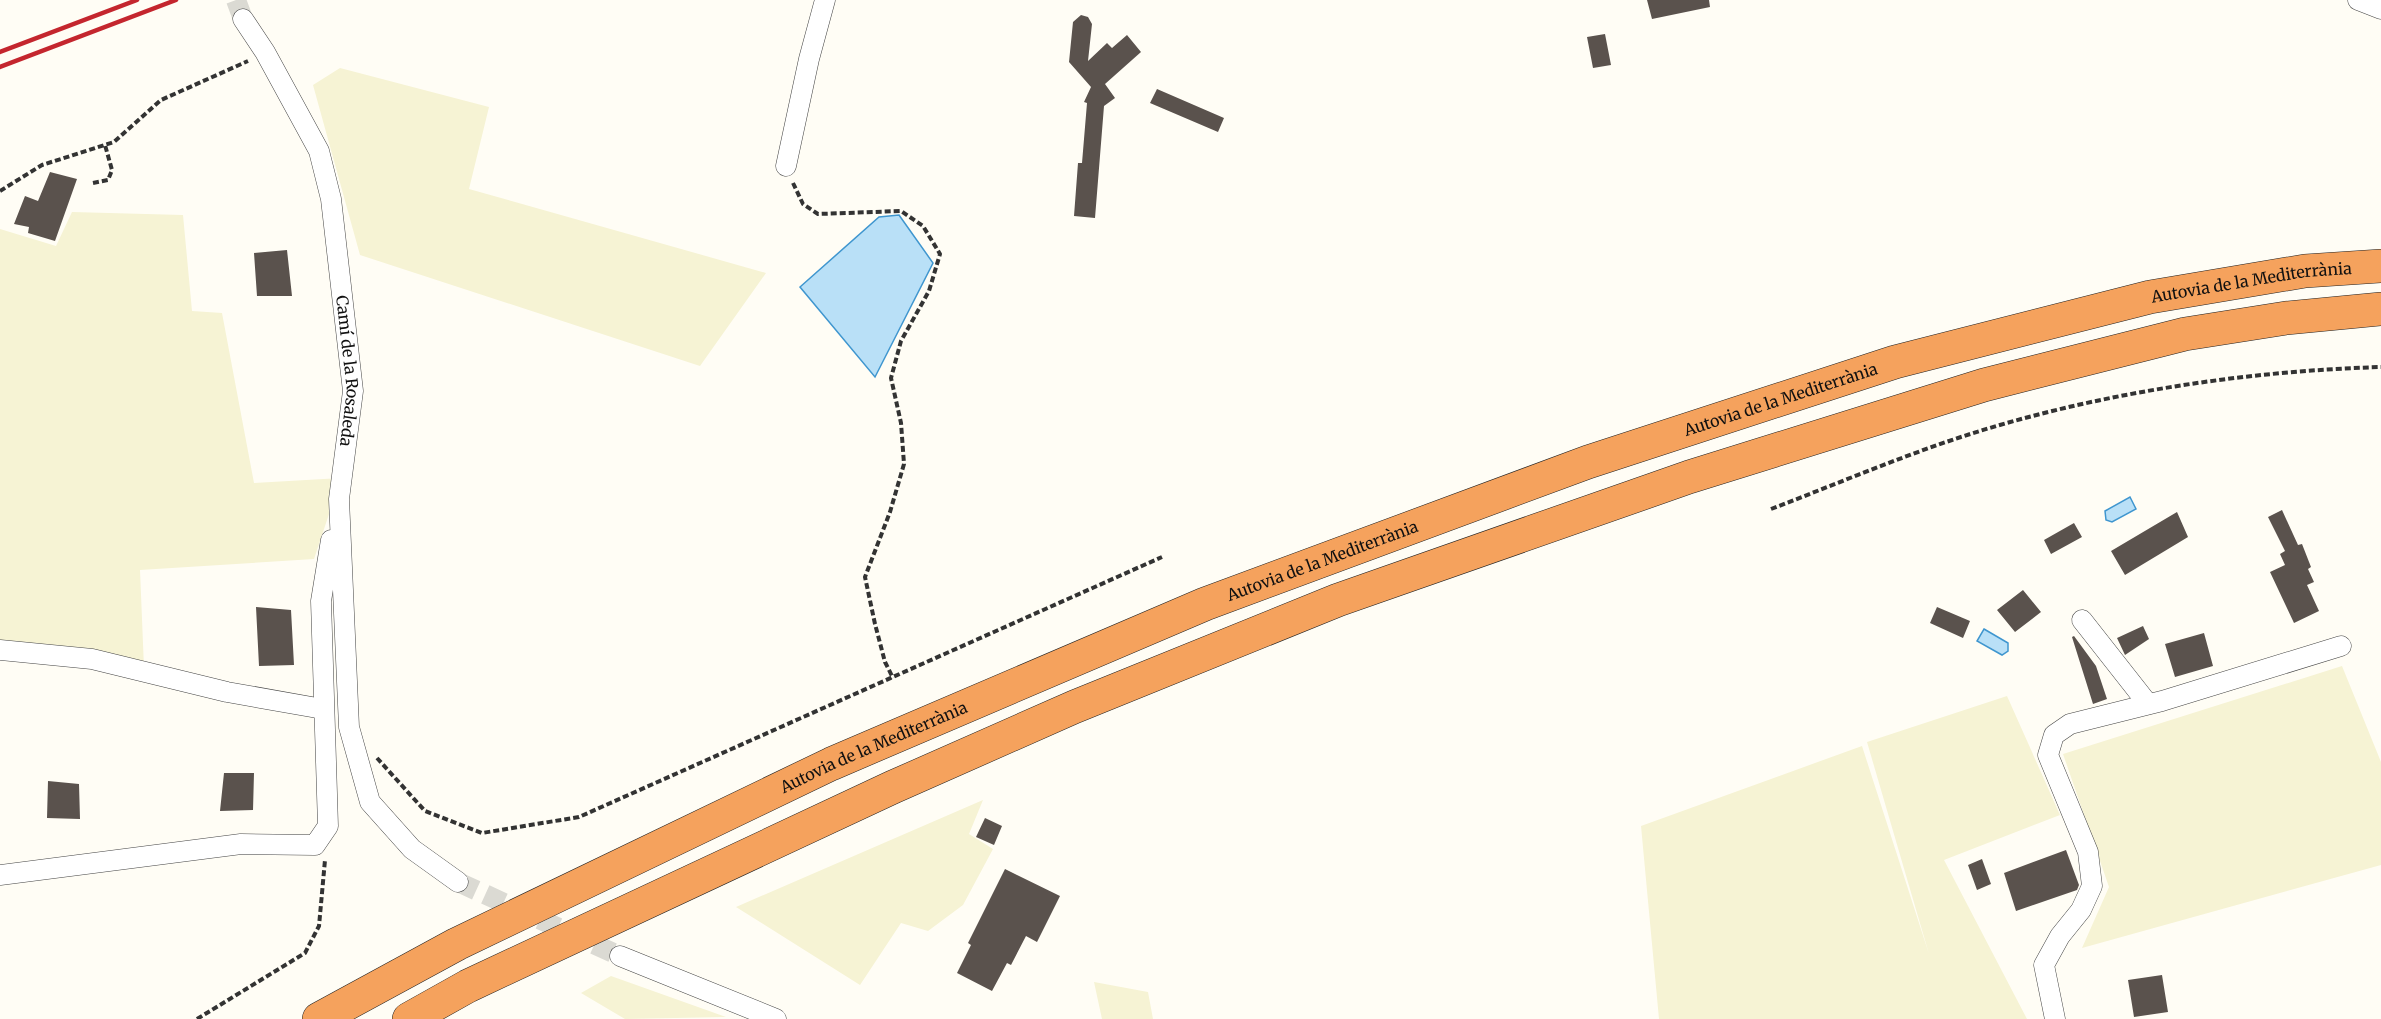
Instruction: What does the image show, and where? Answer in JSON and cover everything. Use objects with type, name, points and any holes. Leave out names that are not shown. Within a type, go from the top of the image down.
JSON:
[{"type":"highway","name":"Autovia de la Mediterrània","points":[[320,1019],[458,944],[831,764],[1205,604],[1588,462],[1895,362],[2150,297],[2305,272],[2381,266]]},
{"type":"highway","points":[[409,1019],[468,986],[893,787],[1074,707],[1338,600],[1689,477],[1984,385],[2185,334],[2286,318],[2381,309]]},
{"type":"street","points":[[786,166],[809,59],[825,0]]},
{"type":"street","points":[[2358,0],[2381,9]]},
{"type":"street","name":"Camí de la Rosaleda","points":[[243,19],[265,52],[319,151],[331,200],[353,391],[339,499],[348,727],[370,802],[412,849],[458,882]]},
{"type":"street","points":[[0,875],[241,844],[315,845],[328,826],[321,601],[339,499]]},
{"type":"street","points":[[2082,620],[2148,704]]},
{"type":"street","points":[[2055,1019],[2044,965],[2060,936],[2081,910],[2092,886],[2088,852],[2048,755],[2054,735],[2070,723],[2148,704],[2341,646]]},
{"type":"street","points":[[0,650],[92,659],[227,692],[323,709]]},
{"type":"street","points":[[620,956],[776,1019]]},
{"type":"path","points":[[0,191],[42,165],[114,142],[127,133],[141,116],[161,100],[265,52]]},
{"type":"path","points":[[93,183],[108,180],[112,170],[105,145]]},
{"type":"path","points":[[786,166],[803,204],[818,214],[901,212],[923,226],[940,254],[929,291],[901,341],[891,378],[901,423],[904,464],[890,512],[865,577],[885,662],[893,678]]},
{"type":"path","points":[[1771,509],[1962,436],[2122,394],[2328,368],[2381,367]]},
{"type":"path","points":[[348,727],[425,811],[482,833],[579,817],[1162,556]]},
{"type":"path","points":[[197,1019],[305,953],[319,926],[328,826]]},
{"type":"shaded area","points":[[340,68],[489,107],[469,189],[766,273],[700,366],[360,255],[313,85]]},
{"type":"shaded area","points":[[72,212],[183,215],[192,311],[222,313],[254,483],[341,478],[314,559],[140,570],[144,668],[0,643],[0,229],[56,246]]},
{"type":"shaded area","points":[[2342,666],[2381,762],[2381,865],[2082,948],[2109,887],[2063,754]]},
{"type":"shaded area","points":[[2007,696],[2060,815],[1944,860],[2027,1019],[1659,1019],[1641,826],[1862,746],[1929,954],[1867,742]]},
{"type":"shaded area","points":[[983,800],[969,834],[993,849],[963,905],[928,931],[901,923],[860,985],[736,907]]},
{"type":"shaded area","points":[[611,976],[726,1017],[625,1019],[581,993]]},
{"type":"shaded area","points":[[1094,982],[1148,992],[1153,1019],[1102,1019]]},
{"type":"water","points":[[899,215],[933,263],[875,377],[800,287],[879,217]]},
{"type":"water","points":[[2130,497],[2136,509],[2112,522],[2106,520],[2105,511]]},
{"type":"water","points":[[1984,629],[2008,643],[2008,651],[2002,655],[1977,641]]},
{"type":"building","points":[[1647,0],[1709,0],[1710,7],[1652,19]]},
{"type":"building","points":[[1081,15],[1088,17],[1092,24],[1088,61],[1107,43],[1112,48],[1127,35],[1141,52],[1105,84],[1115,98],[1104,106],[1095,218],[1074,216],[1078,163],[1082,163],[1087,103],[1084,102],[1091,87],[1069,62],[1073,22]]},
{"type":"building","points":[[1605,34],[1611,65],[1593,68],[1587,37]]},
{"type":"building","points":[[1157,89],[1224,118],[1218,132],[1150,103]]},
{"type":"building","points":[[50,172],[77,179],[55,241],[28,233],[29,227],[14,224],[25,196],[38,201]]},
{"type":"building","points":[[287,250],[292,296],[257,296],[254,253]]},
{"type":"building","points":[[2282,510],[2298,545],[2302,544],[2311,567],[2308,569],[2314,582],[2307,585],[2319,611],[2294,623],[2270,572],[2285,565],[2280,554],[2285,551],[2268,517]]},
{"type":"building","points":[[2177,512],[2188,537],[2125,575],[2111,551]]},
{"type":"building","points":[[2074,523],[2082,537],[2051,554],[2044,540]]},
{"type":"building","points":[[2023,590],[2041,612],[2015,632],[1997,610]]},
{"type":"building","points":[[256,607],[291,610],[294,665],[259,666]]},
{"type":"building","points":[[1937,607],[1970,621],[1963,638],[1930,623]]},
{"type":"building","points":[[2143,626],[2149,639],[2125,655],[2117,638]]},
{"type":"building","points":[[2204,633],[2213,666],[2175,677],[2165,644]]},
{"type":"building","points":[[2074,636],[2096,666],[2107,699],[2093,704],[2072,637]]},
{"type":"building","points":[[224,773],[254,773],[253,810],[220,811]]},
{"type":"building","points":[[48,781],[79,784],[80,819],[47,818]]},
{"type":"building","points":[[985,818],[1002,826],[994,845],[976,837]]},
{"type":"building","points":[[2066,850],[2079,885],[2077,890],[2016,911],[2004,873]]},
{"type":"building","points":[[1982,859],[1991,884],[1977,890],[1968,865]]},
{"type":"building","points":[[1005,869],[1060,896],[1037,942],[1026,936],[1011,965],[1007,963],[992,991],[957,973],[971,945],[968,943]]},
{"type":"building","points":[[2162,975],[2168,1012],[2134,1017],[2128,980]]},
{"type":"tunnel","points":[[236,0],[243,19]]},
{"type":"tunnel","points":[[458,882],[620,956]]},
{"type":"railway","points":[[0,52],[137,0]]},
{"type":"railway","points":[[0,67],[176,0]]}]
